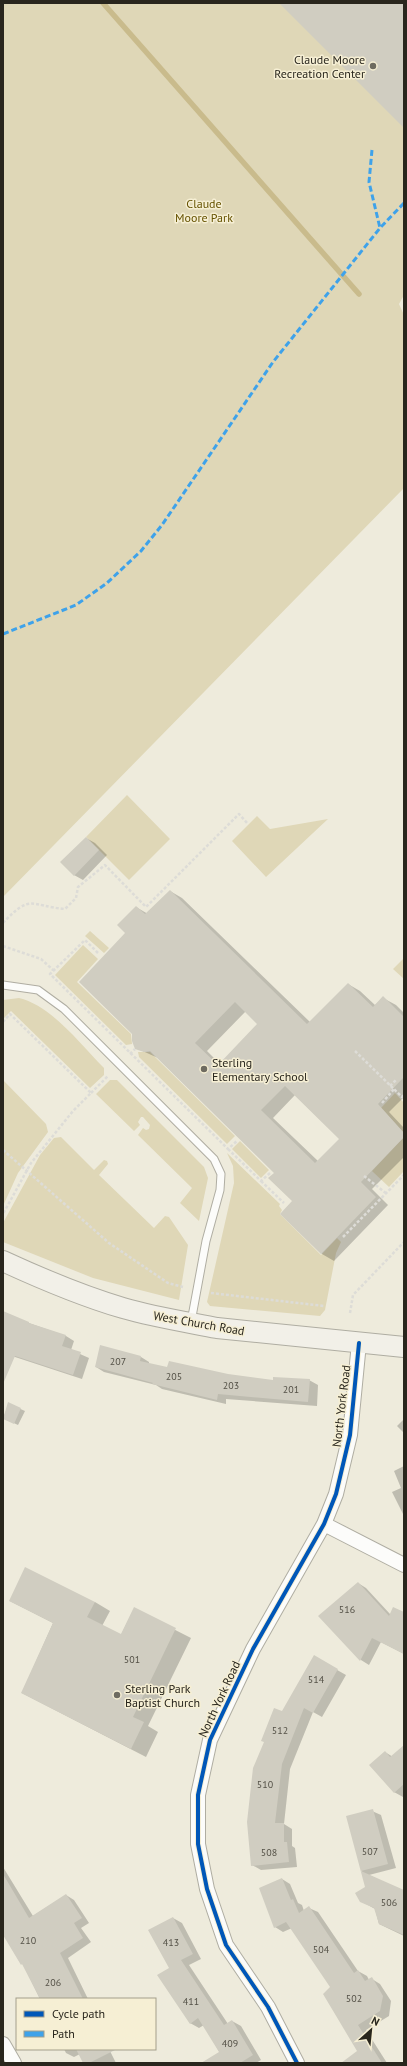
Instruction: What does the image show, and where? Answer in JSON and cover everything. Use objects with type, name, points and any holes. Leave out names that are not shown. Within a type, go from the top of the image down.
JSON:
[{"type":"main road","name":"West Church Road","points":[[3,1261],[46,1281],[124,1308],[191,1323],[217,1328],[404,1347]]},
{"type":"street","name":"North York Road","points":[[297,2063],[268,2007],[226,1945],[207,1889],[198,1844],[198,1795],[210,1740],[253,1649],[324,1524],[336,1494],[350,1435],[359,1343]]},
{"type":"street","points":[[324,1524],[404,1565]]},
{"type":"street","points":[[3,2044],[14,2063]]},
{"type":"lane","points":[[3,985],[38,990],[64,1008],[214,1159],[221,1174],[220,1190],[206,1241],[191,1323]]},
{"type":"path","points":[[3,923],[22,905],[38,903],[65,909],[76,898],[78,887],[105,865],[146,907],[239,814],[248,824]]},
{"type":"path","points":[[98,953],[85,940],[50,974],[228,1150],[284,1203]]},
{"type":"path","points":[[3,946],[41,959],[53,970]]},
{"type":"path","points":[[3,1022],[10,1014],[91,1093]]},
{"type":"path","points":[[130,1054],[135,1048]]},
{"type":"path","points":[[355,1051],[403,1097]]},
{"type":"path","points":[[3,1214],[26,1172],[56,1131],[108,1076]]},
{"type":"path","points":[[390,1086],[396,1080]]},
{"type":"path","points":[[382,1103],[394,1089]]},
{"type":"path","points":[[228,1150],[237,1140]]},
{"type":"path","points":[[3,1150],[26,1172],[110,1243],[168,1283],[183,1287]]},
{"type":"path","points":[[261,1181],[270,1173]]},
{"type":"path","points":[[343,1237],[387,1194],[404,1175]]},
{"type":"path","points":[[364,1176],[387,1194]]},
{"type":"path","points":[[350,1313],[353,1295],[404,1242]]},
{"type":"path","points":[[211,1293],[324,1306]]},
{"type":"green space","name":"Claude Moore Park","points":[[3,3],[404,3],[404,295],[399,304],[404,315],[404,488],[3,897]]},
{"type":"green space","points":[[127,795],[170,839],[129,880],[86,837]]},
{"type":"green space","points":[[257,816],[270,829],[328,819],[266,877],[232,841]]},
{"type":"green space","points":[[90,931],[109,948],[104,953],[85,936]]},
{"type":"green space","points":[[83,945],[98,959],[77,982],[131,1034],[132,1044],[126,1045],[55,975]]},
{"type":"green space","points":[[404,958],[404,979],[393,969]]},
{"type":"green space","points":[[19,998],[31,1002],[54,1017],[104,1068],[104,1075],[90,1088],[11,1011],[3,1019],[3,1000]]},
{"type":"green space","points":[[138,1052],[150,1052],[235,1136],[227,1144],[139,1057]]},
{"type":"green space","points":[[3,1080],[46,1124],[48,1132],[18,1173],[3,1206]]},
{"type":"green space","points":[[110,1080],[117,1080],[204,1167],[208,1178],[199,1221],[180,1203],[192,1188],[138,1135],[143,1128],[146,1130],[149,1129],[150,1125],[143,1117],[141,1117],[138,1122],[140,1125],[134,1131],[96,1094]]},
{"type":"green space","points":[[395,1093],[404,1103],[404,1133],[381,1108]]},
{"type":"green space","points":[[61,1137],[94,1170],[104,1160],[107,1161],[108,1164],[99,1175],[154,1228],[165,1216],[169,1217],[188,1245],[179,1300],[93,1278],[3,1242],[3,1223],[40,1155],[54,1138]]},
{"type":"green space","points":[[404,1137],[404,1171],[389,1187],[372,1171]]},
{"type":"green space","points":[[240,1141],[269,1170],[261,1178],[232,1149]]},
{"type":"green space","points":[[227,1153],[280,1204],[279,1206],[282,1210],[280,1214],[321,1255],[337,1238],[341,1242],[336,1253],[325,1310],[320,1316],[210,1306],[207,1302],[234,1183],[233,1166]]},
{"type":"building","name":"Claude Moore Recreation Center","points":[[279,3],[404,3],[404,128]]},
{"type":"building","points":[[86,837],[99,850],[74,876],[60,862]]},
{"type":"building","name":"Sterling Elementary School","points":[[170,890],[307,1024],[348,983],[373,1007],[383,996],[404,1017],[404,1077],[378,1104],[404,1133],[404,1137],[361,1182],[376,1197],[321,1254],[280,1214],[292,1201],[268,1178],[274,1173],[150,1051],[144,1052],[135,1049],[132,1041],[132,1034],[79,982],[125,933],[117,925],[136,906],[145,914]],"holes":[[[235,1002],[257,1024],[218,1065],[195,1043]],[[285,1086],[339,1139],[315,1163],[261,1110]]]},
{"type":"building","points":[[3,1311],[29,1323],[66,1335],[62,1346],[81,1352],[73,1375],[15,1356],[3,1384]]},
{"type":"building","points":[[100,1345],[141,1356],[140,1361],[167,1367],[169,1361],[228,1374],[273,1380],[273,1377],[310,1379],[308,1402],[218,1394],[217,1400],[152,1384],[153,1383],[95,1367]]},
{"type":"building","points":[[8,1402],[21,1408],[14,1424],[3,1419]]},
{"type":"building","name":"Sterling Park Baptist Church","points":[[25,1567],[95,1602],[87,1617],[121,1634],[134,1607],[176,1628],[133,1717],[144,1722],[131,1749],[21,1693],[53,1623],[9,1601]]},
{"type":"building","points":[[358,1582],[389,1616],[393,1607],[404,1612],[404,1654],[372,1638],[360,1661],[318,1616]]},
{"type":"building","points":[[314,1655],[338,1669],[313,1713],[304,1708],[282,1764],[275,1823],[284,1823],[284,1842],[287,1842],[289,1862],[251,1866],[247,1822],[253,1768],[264,1742],[261,1741],[274,1708],[282,1711]]},
{"type":"building","points":[[404,1745],[404,1784],[394,1793],[369,1765],[385,1751],[390,1757]]},
{"type":"building","points":[[373,1809],[388,1864],[361,1871],[404,1890],[404,1935],[379,1924],[374,1908],[360,1902],[355,1893],[365,1887],[346,1816]]},
{"type":"building","points":[[3,1874],[29,1918],[66,1894],[82,1918],[74,1923],[83,1938],[60,1953],[82,1998],[39,1998],[22,1964],[21,1965],[3,1935]]},
{"type":"building","points":[[282,1878],[291,1900],[293,1899],[299,1913],[309,1906],[354,1973],[358,1970],[365,1981],[372,1977],[383,1996],[380,2011],[358,2025],[382,2063],[341,2063],[357,2051],[323,1994],[330,1987],[286,1922],[274,1928],[259,1888]]},
{"type":"building","points":[[173,1917],[193,1954],[181,1960],[224,2025],[232,2020],[253,2055],[240,2063],[201,2063],[219,2052],[198,2018],[190,2024],[157,1975],[169,1968],[148,1930]]},
{"type":"building","points":[[76,2050],[115,2050],[89,2063],[83,2063]]},
{"type":"waterway","points":[[103,3],[359,294]]},
{"type":"marked path","points":[[372,150],[369,182],[380,228]]},
{"type":"marked path","points":[[3,634],[76,605],[107,583],[141,551],[162,525],[273,362],[380,228],[404,203]]},
{"type":"cycle path","points":[[297,2063],[268,2007],[226,1945],[207,1889],[198,1844],[198,1795],[210,1740],[253,1649],[324,1524],[336,1494],[350,1435],[359,1343]]},
{"type":"place","name":"Claude Moore Recreation Center","points":[[373,66]]},
{"type":"place","name":"Sterling Elementary School","points":[[204,1069]]},
{"type":"place","name":"Sterling Park Baptist Church","points":[[117,1695]]}]
